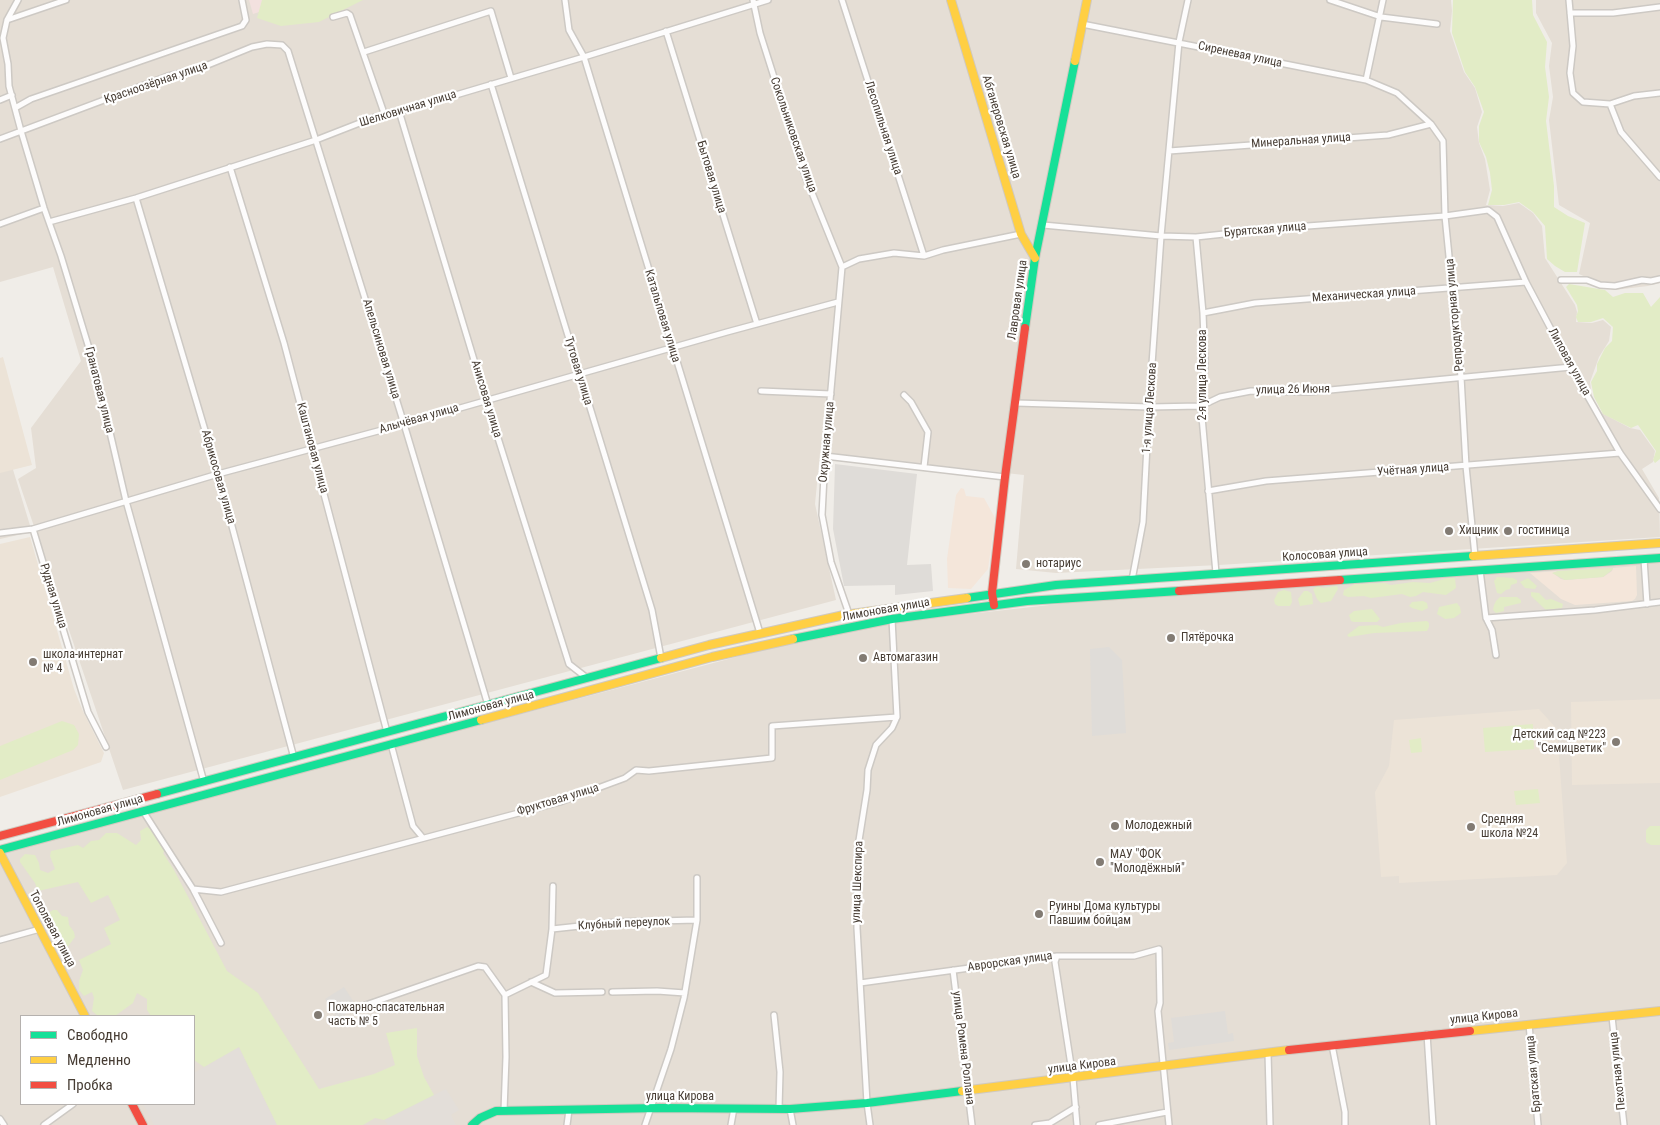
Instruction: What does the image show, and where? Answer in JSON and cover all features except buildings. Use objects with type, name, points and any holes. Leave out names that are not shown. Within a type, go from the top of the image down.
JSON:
[{"type":"main road","name":"Абганеровская улица","points":[[950,0],[1021,234],[1035,258]]},
{"type":"main road","name":"Лавровая улица","points":[[994,606],[992,593],[1005,477],[1035,258],[1087,0]]},
{"type":"main road","name":"Колосовая улица","points":[[992,593],[1056,585],[1660,543]]},
{"type":"main road","points":[[994,606],[1027,602],[1660,558]]},
{"type":"main road","name":"Лимоновая улица","points":[[0,836],[760,633],[849,614],[992,593]]},
{"type":"main road","name":"Лимоновая улица","points":[[0,852],[143,810],[712,657],[892,619],[994,606]]},
{"type":"main road","name":"Тополевая улица","points":[[0,852],[84,1015]]},
{"type":"main road","name":"улица Кирова","points":[[472,1125],[496,1111],[790,1109],[867,1103],[1332,1045],[1660,1011]]},
{"type":"main road","points":[[133,1105],[143,1125]]},
{"type":"street","name":"Гранатовая улица","points":[[18,0],[7,20],[1,37],[8,64],[15,108],[44,208],[96,368],[126,501],[204,782]]},
{"type":"street","points":[[7,20],[66,0]]},
{"type":"street","name":"Красноозёрная улица","points":[[15,108],[38,97],[242,26],[246,20],[242,0]]},
{"type":"street","name":"Катальповая улица","points":[[565,0],[569,30],[584,57],[671,348],[760,633]]},
{"type":"street","name":"Шелковичная улица","points":[[49,222],[136,198],[316,140],[375,117],[384,116],[584,57],[754,2],[768,0]]},
{"type":"street","name":"Лесопильная улица","points":[[842,0],[924,256]]},
{"type":"street","name":"1-я улица Лескова","points":[[1132,580],[1143,522],[1149,407],[1169,151],[1179,42],[1188,0]]},
{"type":"street","points":[[1330,0],[1381,17],[1436,24]]},
{"type":"street","points":[[1366,80],[1381,17],[1383,0]]},
{"type":"street","points":[[1569,0],[1573,46],[1570,73],[1573,93],[1583,102],[1610,104],[1634,96],[1660,93]]},
{"type":"street","name":"Сокольниковская улица","points":[[754,2],[760,33],[806,178],[842,267]]},
{"type":"street","points":[[1570,13],[1612,12],[1660,7]]},
{"type":"street","points":[[364,52],[491,11],[510,78]]},
{"type":"street","points":[[333,17],[347,13],[350,15],[384,116]]},
{"type":"street","name":"Сиреневая улица","points":[[1082,24],[1366,80],[1397,93]]},
{"type":"street","name":"Бытовая улица","points":[[666,31],[757,324]]},
{"type":"street","name":"Красноозёрная улица","points":[[21,131],[252,47],[267,44],[282,45],[288,52]]},
{"type":"street","name":"Апельсиновая улица","points":[[288,52],[404,424],[488,705]]},
{"type":"street","name":"Тутовая улица","points":[[491,84],[578,375],[652,610],[661,658]]},
{"type":"street","name":"Репродукторная улица","points":[[1397,93],[1431,124],[1442,141],[1445,216],[1475,556]]},
{"type":"street","points":[[0,100],[12,95]]},
{"type":"street","points":[[1610,104],[1621,132],[1660,177]]},
{"type":"street","name":"Анисовая улица","points":[[399,111],[486,400],[569,664],[588,678]]},
{"type":"street","name":"Минеральная улица","points":[[1169,151],[1388,135],[1431,124]]},
{"type":"street","points":[[0,139],[21,131]]},
{"type":"street","name":"Каштановая улица","points":[[230,167],[284,343],[387,732]]},
{"type":"street","name":"Абрикосовая улица","points":[[136,198],[218,474],[294,758]]},
{"type":"street","points":[[0,224],[44,208]]},
{"type":"street","name":"Бурятская улица","points":[[1043,225],[1162,236],[1196,236],[1445,216],[1488,210]]},
{"type":"street","name":"Липовая улица","points":[[1488,210],[1497,217],[1526,282],[1571,367],[1620,453],[1660,509]]},
{"type":"street","points":[[842,267],[859,259],[894,253],[924,256],[942,250],[1021,234]]},
{"type":"street","name":"2-я улица Лескова","points":[[1196,236],[1203,313],[1205,365],[1201,406],[1216,574]]},
{"type":"street","name":"Окружная улица","points":[[842,267],[825,456],[822,515],[831,562],[849,614]]},
{"type":"street","points":[[1561,280],[1587,280],[1600,285],[1616,286],[1642,280],[1660,279]]},
{"type":"street","name":"Механическая улица","points":[[1203,313],[1255,303],[1526,282]]},
{"type":"street","name":"Алычёвая улица","points":[[0,533],[33,528],[218,474],[404,424],[838,302]]},
{"type":"street","name":"улица 26 Июня","points":[[1016,403],[1149,407],[1201,406],[1220,397],[1251,391],[1308,392],[1571,367]]},
{"type":"street","points":[[761,391],[831,394]]},
{"type":"street","points":[[904,395],[911,402],[928,432],[924,467]]},
{"type":"street","name":"Учётная улица","points":[[1208,492],[1266,481],[1620,453]]},
{"type":"street","points":[[825,456],[1005,477]]},
{"type":"street","name":"Рудная улица","points":[[33,528],[88,712],[106,747]]},
{"type":"street","points":[[1644,560],[1648,604]]},
{"type":"street","points":[[1480,570],[1486,618],[1492,630],[1496,655]]},
{"type":"street","points":[[1486,618],[1595,610],[1660,602]]},
{"type":"street","points":[[892,619],[897,717]]},
{"type":"street","name":"Фруктовая улица","points":[[193,890],[221,892],[560,802],[625,778],[636,770],[649,771],[772,758],[772,726],[897,717]]},
{"type":"street","name":"улица Шекспира","points":[[870,1125],[867,1103],[856,912],[857,853],[867,790],[868,770],[876,745],[892,728],[897,717]]},
{"type":"street","points":[[391,744],[412,826],[422,838]]},
{"type":"street","points":[[143,810],[193,890],[221,943]]},
{"type":"street","points":[[645,1125],[658,1092],[685,994],[697,920],[697,878]]},
{"type":"street","points":[[505,995],[546,975],[552,929],[553,886]]},
{"type":"street","name":"Клубный переулок","points":[[552,929],[617,922],[697,920]]},
{"type":"street","points":[[0,940],[40,929]]},
{"type":"street","name":"Аврорская улица","points":[[860,983],[1057,956],[1134,956],[1159,949],[1160,1003],[1158,1011],[1164,1066]]},
{"type":"street","points":[[1057,956],[1056,962],[1073,1078],[1077,1125]]},
{"type":"street","points":[[354,1009],[478,966],[488,969],[505,995],[506,1057],[504,1111]]},
{"type":"street","name":"улица Ромена Роллана","points":[[953,970],[972,1125]]},
{"type":"street","points":[[531,982],[555,993],[602,992]]},
{"type":"street","points":[[612,992],[657,991],[685,994]]},
{"type":"street","points":[[774,1015],[780,1072],[780,1109]]},
{"type":"street","name":"Пехотная улица","points":[[1612,1017],[1624,1125]]},
{"type":"street","name":"Братская улица","points":[[1529,1024],[1538,1125]]},
{"type":"street","points":[[1427,1034],[1433,1125]]},
{"type":"street","points":[[1332,1045],[1345,1112],[1345,1125]]},
{"type":"street","points":[[1268,1053],[1270,1125]]},
{"type":"street","points":[[1164,1066],[1169,1125]]},
{"type":"street","points":[[44,1125],[72,1105]]},
{"type":"street","points":[[1035,1125],[1050,1123],[1076,1107]]},
{"type":"street","points":[[731,1125],[734,1108]]},
{"type":"street","points":[[790,1109],[793,1125]]},
{"type":"street","points":[[567,1125],[569,1110]]},
{"type":"street","points":[[1100,1125],[1167,1112]]},
{"type":"street","points":[[0,1119],[4,1125]]},
{"type":"shaded area","points":[[0,0],[1451,0],[1450,31],[1464,72],[1475,88],[1482,112],[1477,127],[1490,190],[1486,205],[1503,206],[1519,203],[1533,213],[1542,226],[1545,258],[1575,305],[1577,312],[1576,322],[1592,323],[1603,320],[1611,327],[1609,341],[1599,357],[1590,382],[1592,397],[1602,413],[1630,428],[1640,430],[1655,451],[1653,462],[1642,469],[1659,498],[1660,537],[1219,565],[1056,573],[1016,569],[1024,475],[820,453],[815,504],[836,600],[123,790],[18,479],[36,468],[31,428],[81,361],[53,267],[0,282]]},
{"type":"shaded area","points":[[249,0],[296,0],[253,14]]},
{"type":"shaded area","points":[[1536,0],[1660,0],[1660,283],[1614,290],[1579,274],[1590,223],[1559,205],[1549,120],[1553,97],[1549,66],[1552,43],[1536,13]]},
{"type":"shaded area","points":[[3,357],[32,465],[0,473],[0,358]]},
{"type":"shaded area","points":[[0,427],[32,532],[0,539]]},
{"type":"shaded area","points":[[835,464],[917,474],[907,565],[931,564],[933,591],[895,595],[895,585],[844,586],[833,529]]},
{"type":"shaded area","points":[[961,488],[964,489],[966,496],[984,498],[995,518],[988,569],[971,589],[948,588],[947,559],[956,495]]},
{"type":"shaded area","name":"школа-интернат № 4","points":[[30,537],[74,689],[104,753],[101,762],[0,797],[0,544]]},
{"type":"shaded area","points":[[1660,561],[1660,1008],[857,1105],[860,1109],[982,1091],[1660,1009],[1660,1125],[0,1125],[0,852],[785,644],[898,622],[1121,597]]},
{"type":"shaded area","points":[[1636,566],[1637,595],[1632,601],[1575,605],[1561,599],[1530,573],[1558,571],[1553,573],[1565,580],[1603,577],[1612,571],[1613,568]]},
{"type":"shaded area","points":[[1109,647],[1122,660],[1126,733],[1092,736],[1090,649]]},
{"type":"shaded area","name":"Детский сад №223 \"Семицветик\"","points":[[1660,699],[1660,783],[1572,785],[1571,702]]},
{"type":"shaded area","name":"Средняя школа №24","points":[[1539,709],[1557,729],[1567,863],[1557,875],[1399,883],[1399,876],[1381,877],[1375,792],[1389,766],[1394,720]]},
{"type":"shaded area","points":[[344,987],[357,1007],[338,1019],[325,999]]},
{"type":"shaded area","points":[[1225,1011],[1228,1034],[1233,1033],[1234,1041],[1169,1050],[1168,1043],[1174,1042],[1171,1018]]},
{"type":"shaded area","points":[[239,1047],[277,1125],[154,1125],[144,1105],[195,1105],[195,1072]]},
{"type":"shaded area","points":[[446,1089],[459,1110],[451,1115],[456,1125],[388,1125],[384,1120]]},
{"type":"green space","points":[[262,0],[363,0],[319,22],[281,26],[257,18]]},
{"type":"green space","points":[[1453,0],[1532,0],[1533,15],[1547,42],[1545,67],[1549,97],[1546,121],[1554,186],[1554,207],[1568,216],[1585,223],[1577,272],[1565,272],[1547,259],[1545,226],[1533,212],[1519,202],[1504,205],[1488,205],[1492,190],[1490,173],[1486,157],[1479,142],[1479,126],[1484,112],[1475,87],[1465,72],[1452,33]]},
{"type":"green space","points":[[1569,284],[1605,290],[1613,297],[1625,293],[1643,293],[1651,307],[1660,297],[1660,459],[1655,463],[1653,460],[1656,451],[1638,425],[1631,428],[1603,414],[1594,397],[1591,382],[1605,348],[1612,341],[1613,327],[1603,318],[1591,322],[1578,322],[1576,317],[1577,305],[1566,287]]},
{"type":"green space","points":[[1613,568],[1603,577],[1565,580],[1552,573],[1558,571]]},
{"type":"green space","points":[[1497,577],[1513,578],[1517,580],[1517,583],[1511,585],[1510,589],[1501,594],[1497,593],[1494,581]]},
{"type":"green space","points":[[1455,578],[1456,588],[1446,595],[1423,592],[1410,597],[1402,594],[1371,598],[1343,595],[1344,590],[1355,584],[1430,583]]},
{"type":"green space","points":[[1528,578],[1537,586],[1535,589],[1525,588],[1520,582]]},
{"type":"green space","points":[[1318,586],[1323,588],[1337,586],[1338,589],[1331,601],[1321,603],[1313,589]]},
{"type":"green space","points":[[1284,590],[1291,592],[1292,602],[1290,606],[1278,606],[1274,600],[1278,592]]},
{"type":"green space","points":[[1304,591],[1312,594],[1313,604],[1300,606],[1298,599]]},
{"type":"green space","points":[[1531,592],[1539,593],[1546,600],[1551,599],[1563,604],[1562,608],[1546,610],[1531,596]]},
{"type":"green space","points":[[1500,597],[1517,597],[1521,600],[1521,603],[1504,607],[1504,611],[1496,613],[1493,610],[1494,605]]},
{"type":"green space","points":[[1423,601],[1427,603],[1428,608],[1422,611],[1409,606],[1412,602]]},
{"type":"green space","points":[[1457,603],[1461,613],[1454,618],[1445,619],[1437,614],[1439,607]]},
{"type":"green space","points":[[1372,609],[1380,619],[1377,622],[1351,621],[1349,615],[1354,611]]},
{"type":"green space","points":[[1427,621],[1429,627],[1427,631],[1374,633],[1349,637],[1347,635],[1359,626],[1377,625],[1383,627],[1401,623]]},
{"type":"green space","points":[[62,721],[74,725],[79,734],[78,745],[73,750],[0,780],[0,746]]},
{"type":"green space","points":[[1533,724],[1534,749],[1485,752],[1483,728]]},
{"type":"green space","points":[[1421,738],[1422,752],[1411,753],[1409,740]]},
{"type":"green space","points":[[1538,789],[1540,803],[1516,805],[1514,791]]},
{"type":"green space","points":[[1650,826],[1660,826],[1660,845],[1651,845],[1646,842],[1646,830]]},
{"type":"green space","points":[[147,827],[156,833],[165,850],[163,853],[174,870],[227,971],[258,993],[319,1089],[374,1074],[395,1065],[386,1033],[417,1028],[417,1056],[424,1077],[434,1095],[384,1120],[375,1118],[363,1125],[277,1125],[239,1047],[204,1067],[195,1061],[195,1015],[150,1015],[147,1010],[147,999],[137,993],[133,1003],[116,1015],[97,1015],[92,1011],[94,998],[92,992],[84,996],[79,990],[79,981],[83,970],[79,960],[111,944],[104,928],[120,920],[108,895],[91,903],[78,882],[38,891],[20,859],[25,854],[35,855],[40,870],[48,873],[55,869],[50,856],[51,851],[78,845],[83,848],[91,841],[99,840],[106,833],[117,833],[136,845],[141,840],[140,831]]},
{"type":"green space","points":[[57,910],[62,916],[68,917],[69,925],[74,932],[75,937],[66,949],[61,935],[55,932],[48,913]]},
{"type":"traffic: fast","points":[[1025,328],[1035,258],[1075,61]]},
{"type":"traffic: fast","points":[[967,598],[1056,585],[1473,556]]},
{"type":"traffic: fast","points":[[1340,580],[1660,558]]},
{"type":"traffic: fast","points":[[793,639],[892,619],[1027,601],[1179,591]]},
{"type":"traffic: fast","points":[[157,794],[661,658]]},
{"type":"traffic: fast","points":[[0,850],[481,720]]},
{"type":"traffic: fast","points":[[472,1125],[480,1118],[496,1111],[660,1108],[790,1109],[867,1103],[962,1091]]},
{"type":"traffic: slow","points":[[951,0],[1021,234],[1035,258]]},
{"type":"traffic: slow","points":[[1075,61],[1087,0]]},
{"type":"traffic: slow","points":[[1473,556],[1660,543]]},
{"type":"traffic: slow","points":[[661,658],[709,645],[844,615],[967,598]]},
{"type":"traffic: slow","points":[[481,720],[712,657],[793,639]]},
{"type":"traffic: slow","points":[[0,853],[84,1015]]},
{"type":"traffic: slow","points":[[1470,1031],[1660,1011]]},
{"type":"traffic: slow","points":[[962,1091],[1289,1050]]},
{"type":"traffic: jam","points":[[994,605],[992,593],[1025,328]]},
{"type":"traffic: jam","points":[[1179,591],[1340,580]]},
{"type":"traffic: jam","points":[[0,836],[157,794]]},
{"type":"traffic: jam","points":[[1289,1050],[1470,1031]]},
{"type":"traffic: jam","points":[[133,1105],[143,1125]]},
{"type":"place","name":"Хищник","points":[[1449,531]]},
{"type":"place","name":"гостиница","points":[[1508,531]]},
{"type":"place","name":"нотариус","points":[[1026,564]]},
{"type":"place","name":"Пятёрочка","points":[[1171,638]]},
{"type":"place","name":"Автомагазин","points":[[863,658]]},
{"type":"place","name":"школа-интернат № 4","points":[[33,662]]},
{"type":"place","name":"Детский сад №223 \"Семицветик\"","points":[[1616,742]]},
{"type":"place","name":"Молодежный","points":[[1115,826]]},
{"type":"place","name":"Средняя школа №24","points":[[1471,827]]},
{"type":"place","name":"МАУ \"ФОК \"Молодёжный\"","points":[[1100,862]]},
{"type":"place","name":"Руины Дома культуры Павшим бойцам","points":[[1039,914]]},
{"type":"place","name":"Пожарно-спасательная часть № 5","points":[[318,1015]]}]
